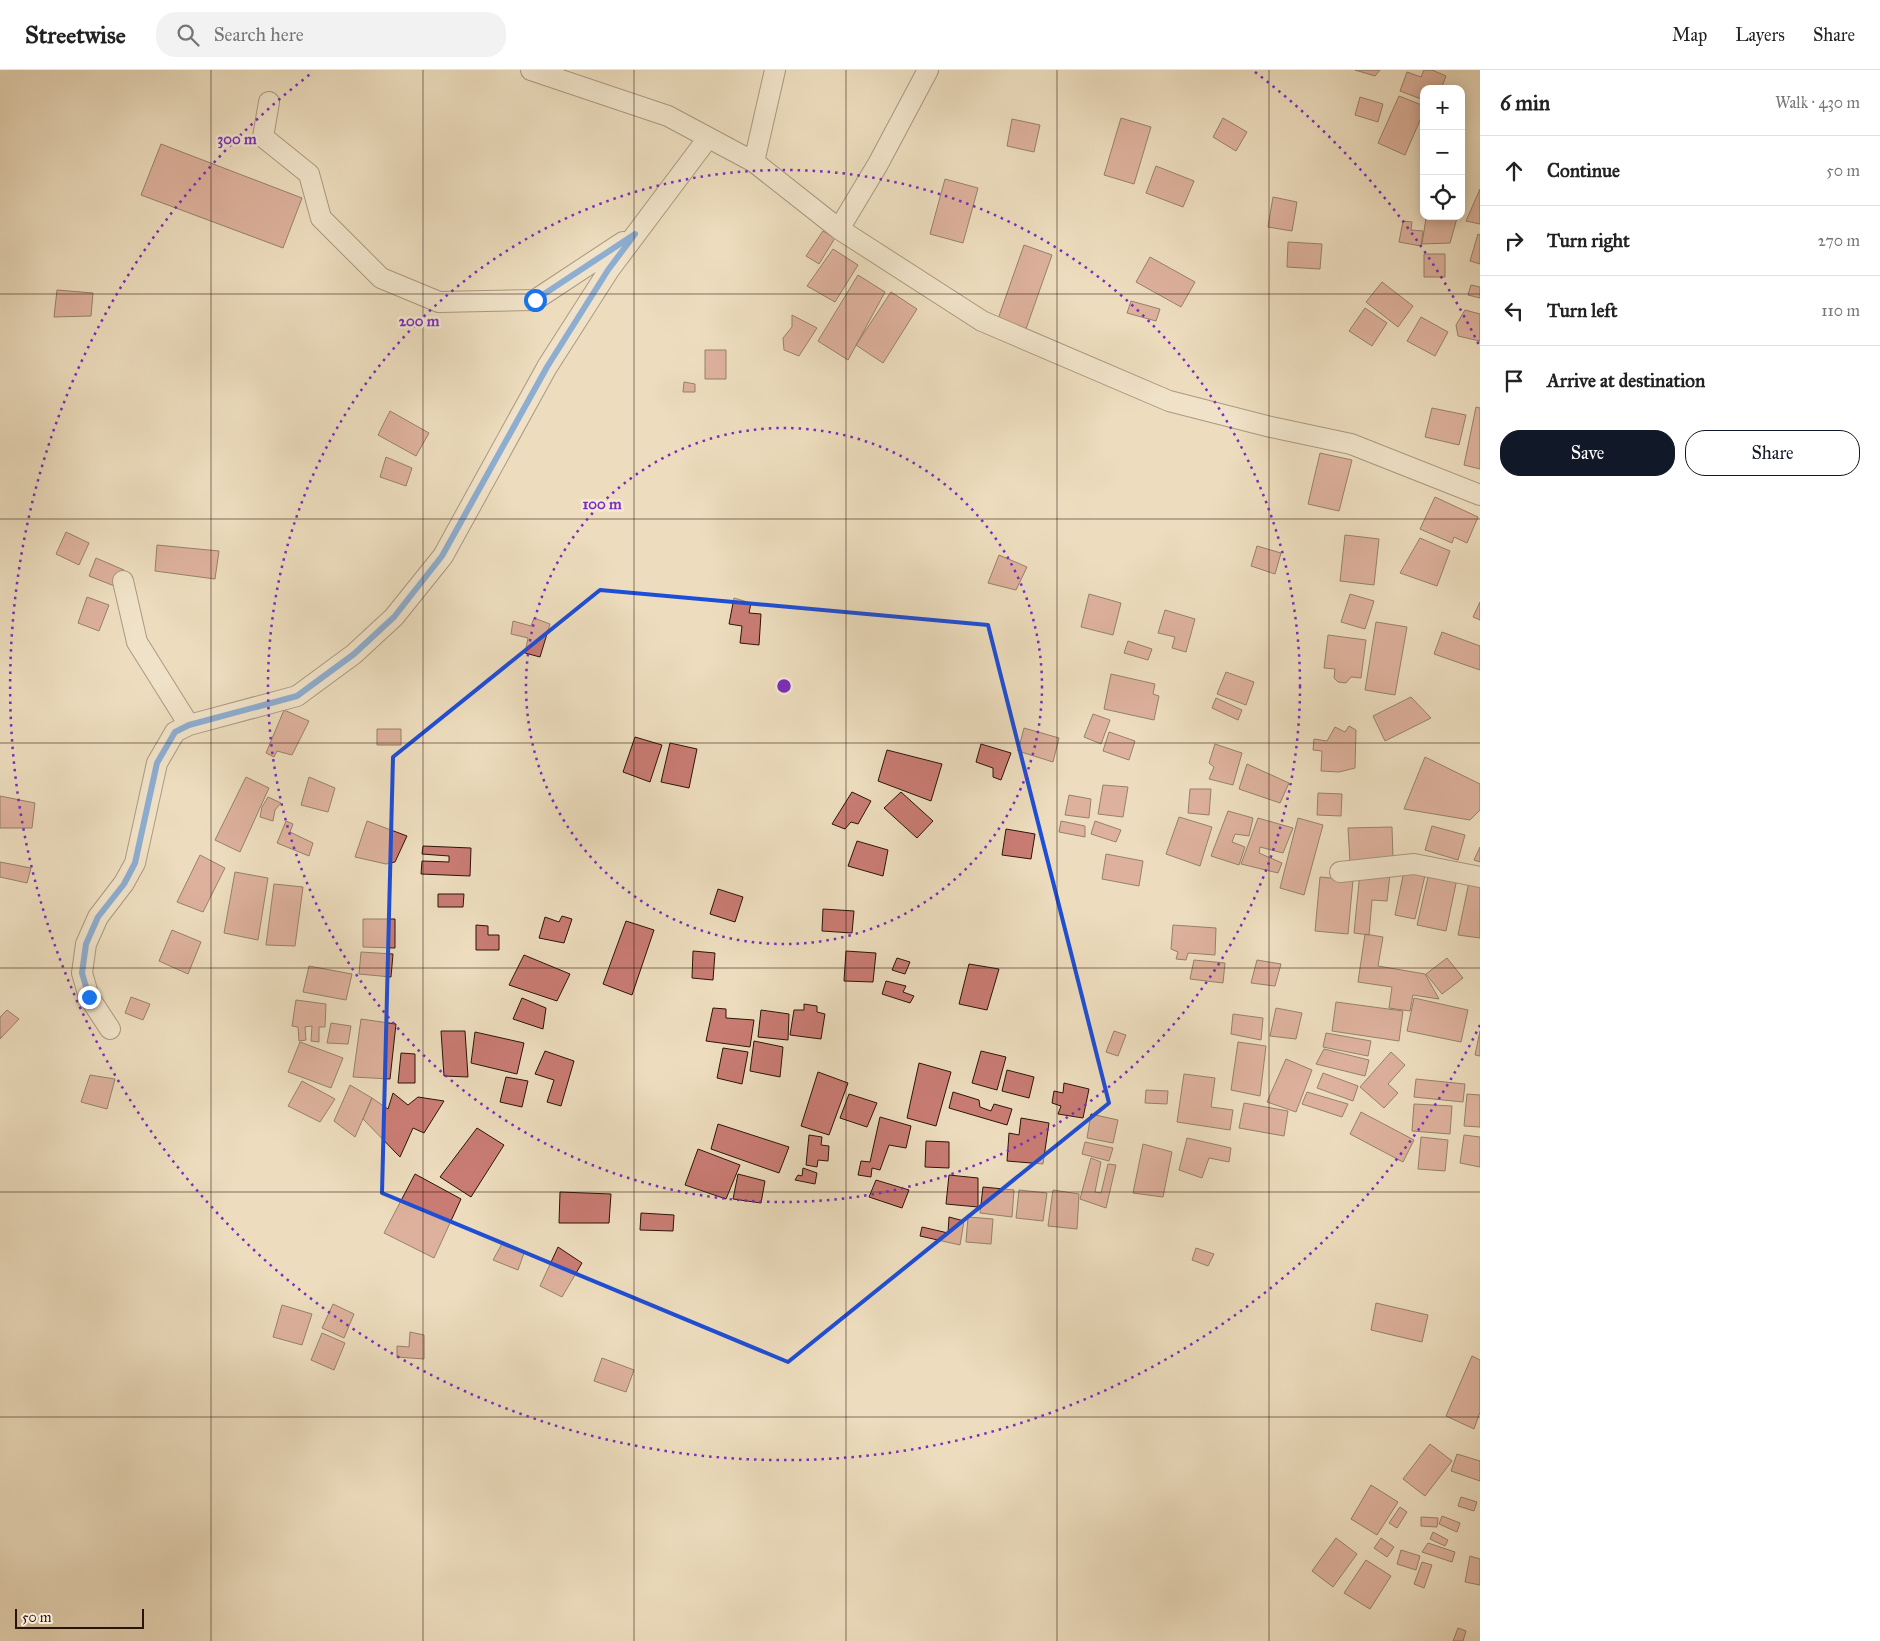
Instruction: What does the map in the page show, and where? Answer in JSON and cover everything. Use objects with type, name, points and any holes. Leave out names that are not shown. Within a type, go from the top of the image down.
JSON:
[{"type":"street","points":[[531,70],[668,116],[754,162],[839,229],[982,321],[1169,401],[1271,427],[1351,444],[1480,495]]},
{"type":"street","points":[[754,162],[775,70]]},
{"type":"street","points":[[839,229],[878,164],[928,70]]},
{"type":"street","points":[[269,102],[263,137],[308,174],[321,218],[381,278],[439,302],[535,300],[635,234]]},
{"type":"street","points":[[110,1029],[89,997],[84,981],[82,973],[86,944],[98,917],[124,884],[135,863],[157,763],[175,732],[189,725],[297,696],[354,654],[394,617],[442,556],[547,367],[608,270],[708,138]]},
{"type":"street","points":[[123,581],[137,642],[189,725]]},
{"type":"street","points":[[1340,872],[1414,864],[1480,877]]},
{"type":"highlighted area","points":[[600,590],[988,625],[1109,1103],[788,1362],[382,1193],[393,757]]},
{"type":"building","points":[[1355,70],[1380,70],[1375,76]]},
{"type":"building","points":[[1424,70],[1432,70],[1446,76],[1443,85],[1420,85],[1420,98],[1400,91],[1407,72],[1421,77]]},
{"type":"building","points":[[1399,96],[1420,104],[1420,120],[1405,155],[1378,143]]},
{"type":"building","points":[[1360,97],[1383,104],[1378,122],[1355,115]]},
{"type":"building","points":[[1121,118],[1151,127],[1134,184],[1104,175]]},
{"type":"building","points":[[1223,118],[1247,132],[1236,151],[1213,137]]},
{"type":"building","points":[[1012,119],[1040,125],[1034,152],[1007,146]]},
{"type":"building","points":[[161,144],[302,198],[283,248],[141,195]]},
{"type":"building","points":[[1156,166],[1194,181],[1183,207],[1146,193]]},
{"type":"building","points":[[945,179],[978,188],[963,243],[930,234]]},
{"type":"building","points":[[1480,189],[1480,224],[1466,221]]},
{"type":"building","points":[[1273,197],[1297,202],[1292,231],[1268,227]]},
{"type":"building","points":[[1426,220],[1456,220],[1450,243],[1422,244]]},
{"type":"building","points":[[1403,221],[1412,222],[1411,230],[1423,231],[1421,246],[1399,242]]},
{"type":"building","points":[[823,231],[835,238],[819,264],[806,256]]},
{"type":"building","points":[[1478,234],[1480,235],[1480,264],[1470,261]]},
{"type":"building","points":[[1288,242],[1322,244],[1320,269],[1287,267]]},
{"type":"building","points":[[1024,245],[1052,255],[1026,329],[998,319]]},
{"type":"building","points":[[833,249],[858,265],[835,302],[807,286]]},
{"type":"building","points":[[1424,254],[1445,254],[1445,277],[1424,277]]},
{"type":"building","points":[[1150,257],[1195,282],[1181,307],[1136,282]]},
{"type":"building","points":[[858,275],[885,292],[848,360],[818,341]]},
{"type":"building","points":[[1382,282],[1413,306],[1398,327],[1366,302]]},
{"type":"building","points":[[1471,285],[1480,287],[1480,298],[1468,295]]},
{"type":"building","points":[[57,290],[93,293],[91,316],[54,317]]},
{"type":"building","points":[[891,292],[917,309],[883,363],[856,345]]},
{"type":"building","points":[[1131,301],[1160,309],[1156,321],[1127,313]]},
{"type":"building","points":[[1365,308],[1387,323],[1372,346],[1349,331]]},
{"type":"building","points":[[1465,310],[1480,314],[1480,341],[1458,336],[1456,325]]},
{"type":"building","points":[[792,315],[817,328],[799,356],[784,350],[783,338],[792,327]]},
{"type":"building","points":[[1421,317],[1448,332],[1435,356],[1407,341]]},
{"type":"building","points":[[705,350],[726,350],[726,379],[705,379]]},
{"type":"building","points":[[684,382],[695,384],[695,392],[683,392]]},
{"type":"building","points":[[1476,407],[1480,408],[1480,469],[1464,465]]},
{"type":"building","points":[[1432,408],[1466,415],[1459,445],[1425,437]]},
{"type":"building","points":[[390,411],[429,433],[416,456],[378,435]]},
{"type":"building","points":[[1320,453],[1352,460],[1339,511],[1308,504]]},
{"type":"building","points":[[386,457],[412,468],[406,486],[380,477]]},
{"type":"building","points":[[1435,497],[1478,517],[1467,543],[1454,537],[1452,543],[1420,529]]},
{"type":"building","points":[[66,532],[89,543],[79,565],[56,554]]},
{"type":"building","points":[[1345,535],[1379,539],[1374,585],[1340,581]]},
{"type":"building","points":[[1420,538],[1450,551],[1437,586],[1400,573]]},
{"type":"building","points":[[157,545],[219,551],[215,579],[155,571]]},
{"type":"building","points":[[1257,546],[1281,553],[1275,574],[1251,566]]},
{"type":"building","points":[[999,555],[1027,567],[1016,590],[988,583]]},
{"type":"building","points":[[96,558],[124,570],[117,587],[89,576]]},
{"type":"building","points":[[1089,594],[1121,603],[1113,635],[1081,627]]},
{"type":"building","points":[[1350,594],[1374,601],[1365,629],[1341,622]]},
{"type":"building","points":[[87,597],[109,605],[99,631],[78,623]]},
{"type":"building","points":[[734,598],[751,603],[749,613],[761,614],[759,645],[740,643],[742,626],[729,624]]},
{"type":"building","points":[[1480,602],[1480,620],[1473,617]]},
{"type":"building","points":[[1165,610],[1195,619],[1186,652],[1172,648],[1175,637],[1158,633]]},
{"type":"building","points":[[534,618],[550,624],[540,657],[525,653],[528,638],[511,634],[513,621],[531,626]]},
{"type":"building","points":[[1376,622],[1407,627],[1395,695],[1365,690]]},
{"type":"building","points":[[1442,632],[1480,646],[1480,670],[1434,654]]},
{"type":"building","points":[[1328,635],[1366,640],[1361,678],[1351,677],[1346,683],[1338,682],[1334,678],[1335,669],[1324,668]]},
{"type":"building","points":[[1128,641],[1152,649],[1148,660],[1124,653]]},
{"type":"building","points":[[1226,672],[1254,682],[1246,705],[1217,694]]},
{"type":"building","points":[[1111,674],[1155,684],[1153,694],[1159,696],[1154,720],[1104,709]]},
{"type":"building","points":[[1411,697],[1431,718],[1385,741],[1373,716]]},
{"type":"building","points":[[1216,698],[1242,710],[1238,720],[1212,708]]},
{"type":"building","points":[[284,710],[309,721],[292,755],[277,751],[274,757],[266,753]]},
{"type":"building","points":[[1093,714],[1110,720],[1101,744],[1084,737]]},
{"type":"building","points":[[1349,726],[1356,730],[1355,768],[1339,772],[1321,771],[1322,751],[1313,750],[1314,739],[1327,741],[1335,727],[1345,732]]},
{"type":"building","points":[[1024,728],[1059,738],[1053,762],[1018,751]]},
{"type":"building","points":[[377,729],[401,729],[401,745],[377,745]]},
{"type":"building","points":[[1109,732],[1135,741],[1129,760],[1103,751]]},
{"type":"building","points":[[635,737],[662,745],[650,782],[623,772]]},
{"type":"building","points":[[670,743],[697,749],[689,788],[661,782]]},
{"type":"building","points":[[981,744],[1011,753],[1001,780],[993,777],[993,768],[976,762]]},
{"type":"building","points":[[1215,744],[1242,753],[1233,785],[1209,779],[1214,767],[1209,763]]},
{"type":"building","points":[[887,750],[942,764],[931,801],[878,781]]},
{"type":"building","points":[[1425,757],[1480,784],[1480,810],[1470,820],[1404,809]]},
{"type":"building","points":[[1247,764],[1289,783],[1280,803],[1239,789]]},
{"type":"building","points":[[246,777],[269,788],[240,852],[215,840]]},
{"type":"building","points":[[309,777],[335,788],[328,812],[301,805]]},
{"type":"building","points":[[1103,785],[1128,787],[1123,817],[1098,814]]},
{"type":"building","points":[[1190,789],[1211,789],[1209,815],[1188,813]]},
{"type":"building","points":[[852,792],[871,801],[858,824],[851,822],[845,829],[832,824]]},
{"type":"building","points":[[901,792],[933,821],[917,838],[884,808]]},
{"type":"building","points":[[1318,793],[1342,794],[1341,816],[1317,815]]},
{"type":"building","points":[[1069,795],[1091,799],[1089,818],[1065,815]]},
{"type":"building","points":[[0,796],[35,803],[32,828],[0,828]]},
{"type":"building","points":[[268,797],[281,803],[275,810],[273,821],[260,817],[262,807]]},
{"type":"building","points":[[1228,811],[1253,818],[1249,836],[1235,834],[1232,842],[1245,847],[1239,865],[1211,856]]},
{"type":"building","points":[[1179,817],[1212,827],[1200,866],[1166,854]]},
{"type":"building","points":[[1258,818],[1293,828],[1283,853],[1260,847],[1259,853],[1282,863],[1278,873],[1241,864]]},
{"type":"building","points":[[1298,818],[1323,825],[1304,895],[1280,888]]},
{"type":"building","points":[[286,821],[293,824],[290,832],[313,843],[309,856],[277,843]]},
{"type":"building","points":[[367,821],[407,836],[395,862],[386,864],[355,857]]},
{"type":"building","points":[[1061,821],[1085,826],[1085,837],[1059,832]]},
{"type":"building","points":[[1095,821],[1121,830],[1116,842],[1091,834]]},
{"type":"building","points":[[1432,826],[1465,835],[1458,860],[1425,850]]},
{"type":"building","points":[[1392,827],[1393,859],[1350,862],[1348,828]]},
{"type":"building","points":[[1006,829],[1035,834],[1031,859],[1002,855]]},
{"type":"building","points":[[857,841],[888,850],[883,876],[848,866]]},
{"type":"building","points":[[423,846],[471,848],[470,876],[421,874],[422,861],[449,862],[449,856],[422,854]]},
{"type":"building","points":[[1480,847],[1480,862],[1474,860]]},
{"type":"building","points":[[1106,854],[1143,861],[1139,886],[1102,879]]},
{"type":"building","points":[[200,855],[225,868],[203,912],[177,902]]},
{"type":"building","points":[[0,862],[31,868],[27,883],[0,877]]},
{"type":"building","points":[[1405,866],[1426,871],[1415,919],[1395,915]]},
{"type":"building","points":[[1430,868],[1458,874],[1446,931],[1417,925]]},
{"type":"building","points":[[235,872],[268,878],[258,940],[224,933]]},
{"type":"building","points":[[1360,872],[1390,874],[1387,901],[1372,900],[1369,935],[1354,933]]},
{"type":"building","points":[[1320,877],[1353,880],[1348,934],[1315,931]]},
{"type":"building","points":[[1469,882],[1480,884],[1480,938],[1458,935]]},
{"type":"building","points":[[274,884],[303,887],[295,946],[266,945]]},
{"type":"building","points":[[718,889],[743,897],[735,922],[710,914]]},
{"type":"building","points":[[438,894],[464,894],[463,907],[438,907]]},
{"type":"building","points":[[823,909],[854,911],[852,933],[822,931]]},
{"type":"building","points":[[562,916],[572,919],[564,943],[539,938],[545,917],[559,922]]},
{"type":"building","points":[[363,919],[395,919],[395,948],[363,947]]},
{"type":"building","points":[[626,921],[654,930],[632,995],[603,984]]},
{"type":"building","points":[[476,925],[488,926],[488,935],[499,935],[499,950],[476,950]]},
{"type":"building","points":[[1173,925],[1216,928],[1215,955],[1188,953],[1186,960],[1176,959],[1178,952],[1171,949]]},
{"type":"building","points":[[172,930],[201,942],[188,974],[159,961]]},
{"type":"building","points":[[1365,934],[1383,937],[1378,966],[1425,974],[1439,999],[1413,995],[1410,1011],[1389,1008],[1392,987],[1358,982]]},
{"type":"building","points":[[693,951],[715,953],[713,980],[692,978]]},
{"type":"building","points":[[846,951],[876,953],[873,982],[844,981]]},
{"type":"building","points":[[361,952],[393,954],[391,977],[359,974]]},
{"type":"building","points":[[524,955],[570,974],[557,1001],[509,985]]},
{"type":"building","points":[[897,958],[910,962],[905,974],[892,970]]},
{"type":"building","points":[[1447,958],[1463,978],[1442,994],[1426,974]]},
{"type":"building","points":[[1194,960],[1225,963],[1223,983],[1190,979]]},
{"type":"building","points":[[1257,960],[1281,964],[1275,986],[1251,983]]},
{"type":"building","points":[[969,964],[999,969],[987,1010],[959,1004]]},
{"type":"building","points":[[309,966],[352,974],[346,1000],[303,992]]},
{"type":"building","points":[[886,981],[906,986],[903,992],[914,996],[910,1003],[882,994]]},
{"type":"building","points":[[131,997],[150,1004],[143,1020],[125,1013]]},
{"type":"building","points":[[522,998],[546,1008],[543,1029],[513,1019]]},
{"type":"building","points":[[1414,998],[1468,1010],[1461,1042],[1407,1031]]},
{"type":"building","points":[[296,1000],[326,1004],[325,1027],[319,1027],[319,1042],[311,1041],[312,1026],[305,1027],[306,1040],[299,1041],[298,1027],[292,1026]]},
{"type":"building","points":[[1336,1002],[1403,1011],[1399,1041],[1332,1031]]},
{"type":"building","points":[[804,1004],[817,1006],[817,1012],[825,1014],[821,1039],[790,1035],[794,1010],[804,1010]]},
{"type":"building","points":[[713,1008],[726,1009],[726,1018],[754,1020],[750,1047],[706,1041]]},
{"type":"building","points":[[1276,1008],[1302,1013],[1296,1039],[1270,1036]]},
{"type":"building","points":[[7,1010],[19,1019],[0,1039],[0,1017]]},
{"type":"building","points":[[761,1010],[789,1014],[788,1040],[758,1037]]},
{"type":"building","points":[[1233,1014],[1263,1018],[1261,1040],[1231,1034]]},
{"type":"building","points":[[361,1019],[396,1024],[390,1079],[353,1077]]},
{"type":"building","points":[[331,1023],[351,1026],[348,1044],[327,1043]]},
{"type":"building","points":[[441,1031],[465,1031],[468,1077],[444,1076]]},
{"type":"building","points":[[1114,1031],[1126,1035],[1118,1056],[1106,1052]]},
{"type":"building","points":[[1480,1031],[1480,1056],[1475,1055]]},
{"type":"building","points":[[475,1032],[524,1043],[517,1074],[471,1063]]},
{"type":"building","points":[[1326,1033],[1371,1041],[1368,1056],[1323,1047]]},
{"type":"building","points":[[754,1041],[783,1047],[780,1077],[750,1071]]},
{"type":"building","points":[[300,1042],[343,1058],[331,1088],[288,1072]]},
{"type":"building","points":[[1238,1042],[1266,1046],[1260,1096],[1231,1090]]},
{"type":"building","points":[[723,1048],[748,1052],[742,1084],[717,1078]]},
{"type":"building","points":[[1324,1049],[1369,1060],[1365,1076],[1316,1064]]},
{"type":"building","points":[[545,1051],[574,1061],[561,1106],[547,1102],[554,1080],[535,1074]]},
{"type":"building","points":[[981,1051],[1006,1057],[997,1090],[972,1083]]},
{"type":"building","points":[[1391,1052],[1405,1065],[1388,1084],[1398,1093],[1384,1108],[1360,1087]]},
{"type":"building","points":[[401,1053],[415,1054],[415,1083],[398,1083]]},
{"type":"building","points":[[1286,1059],[1312,1070],[1296,1112],[1267,1102]]},
{"type":"building","points":[[919,1063],[951,1072],[936,1126],[907,1118]]},
{"type":"building","points":[[1007,1070],[1034,1077],[1029,1098],[1002,1091]]},
{"type":"building","points":[[818,1072],[848,1083],[829,1135],[801,1126]]},
{"type":"building","points":[[1323,1073],[1358,1086],[1353,1101],[1317,1088]]},
{"type":"building","points":[[1184,1074],[1215,1078],[1211,1107],[1233,1110],[1230,1130],[1177,1122]]},
{"type":"building","points":[[90,1075],[115,1079],[107,1109],[81,1102]]},
{"type":"building","points":[[506,1077],[528,1081],[522,1107],[500,1102]]},
{"type":"building","points":[[1416,1079],[1465,1084],[1463,1102],[1414,1097]]},
{"type":"building","points":[[302,1081],[335,1099],[320,1122],[288,1106]]},
{"type":"building","points":[[1064,1083],[1089,1089],[1083,1118],[1058,1114],[1061,1106],[1052,1103],[1054,1091],[1063,1093]]},
{"type":"building","points":[[350,1085],[372,1098],[355,1137],[334,1121]]},
{"type":"building","points":[[1146,1090],[1168,1091],[1167,1104],[1145,1103]]},
{"type":"building","points":[[953,1092],[979,1100],[980,1107],[991,1111],[994,1104],[1012,1109],[1007,1125],[949,1108]]},
{"type":"building","points":[[1307,1092],[1348,1104],[1342,1117],[1302,1104]]},
{"type":"building","points":[[393,1093],[408,1105],[418,1097],[444,1101],[424,1133],[413,1128],[400,1157],[363,1119],[372,1098],[388,1109]]},
{"type":"building","points":[[849,1094],[877,1103],[867,1127],[840,1118]]},
{"type":"building","points":[[1467,1094],[1480,1095],[1480,1127],[1464,1126]]},
{"type":"building","points":[[1244,1103],[1288,1111],[1284,1136],[1239,1128]]},
{"type":"building","points":[[1414,1104],[1452,1106],[1450,1134],[1412,1131]]},
{"type":"building","points":[[1361,1112],[1414,1140],[1403,1162],[1350,1134]]},
{"type":"building","points":[[1091,1114],[1118,1120],[1113,1143],[1087,1138]]},
{"type":"building","points":[[880,1117],[911,1126],[906,1148],[889,1145],[880,1170],[872,1168],[871,1177],[858,1175],[861,1161],[870,1162]]},
{"type":"building","points":[[1021,1118],[1049,1123],[1043,1164],[1007,1161],[1009,1133],[1019,1135]]},
{"type":"building","points":[[718,1124],[789,1147],[779,1173],[711,1149]]},
{"type":"building","points":[[477,1128],[504,1145],[471,1197],[440,1177]]},
{"type":"building","points":[[809,1135],[822,1137],[821,1145],[829,1146],[828,1161],[818,1160],[817,1167],[806,1165]]},
{"type":"building","points":[[1464,1135],[1480,1137],[1480,1167],[1460,1163]]},
{"type":"building","points":[[1421,1137],[1448,1140],[1445,1171],[1418,1169]]},
{"type":"building","points":[[1187,1138],[1231,1148],[1229,1162],[1209,1158],[1202,1178],[1179,1170]]},
{"type":"building","points":[[926,1141],[949,1142],[949,1168],[925,1167]]},
{"type":"building","points":[[1085,1142],[1113,1148],[1109,1161],[1082,1154]]},
{"type":"building","points":[[1143,1144],[1172,1152],[1163,1197],[1133,1193]]},
{"type":"building","points":[[698,1149],[740,1165],[726,1199],[685,1185]]},
{"type":"building","points":[[1091,1158],[1101,1162],[1095,1192],[1101,1193],[1108,1164],[1116,1165],[1106,1208],[1080,1199]]},
{"type":"building","points":[[803,1168],[817,1173],[815,1184],[795,1180],[798,1175],[802,1176]]},
{"type":"building","points":[[415,1174],[461,1199],[434,1258],[384,1233]]},
{"type":"building","points":[[738,1174],[765,1181],[761,1203],[733,1199]]},
{"type":"building","points":[[949,1175],[978,1178],[978,1207],[946,1204]]},
{"type":"building","points":[[876,1180],[909,1190],[902,1208],[869,1197]]},
{"type":"building","points":[[983,1187],[1014,1190],[1012,1217],[980,1213]]},
{"type":"building","points":[[1019,1190],[1047,1193],[1043,1221],[1016,1218]]},
{"type":"building","points":[[1053,1190],[1079,1194],[1077,1229],[1048,1226]]},
{"type":"building","points":[[560,1192],[611,1194],[609,1223],[559,1223]]},
{"type":"building","points":[[641,1213],[674,1215],[673,1231],[640,1230]]},
{"type":"building","points":[[949,1217],[964,1221],[960,1245],[920,1236],[922,1227],[948,1233]]},
{"type":"building","points":[[968,1217],[993,1219],[991,1244],[966,1242]]},
{"type":"building","points":[[503,1242],[524,1253],[518,1270],[493,1260]]},
{"type":"building","points":[[558,1247],[582,1263],[562,1297],[540,1286]]},
{"type":"building","points":[[1196,1248],[1214,1254],[1208,1266],[1192,1260]]},
{"type":"building","points":[[1376,1303],[1428,1315],[1422,1342],[1371,1330]]},
{"type":"building","points":[[333,1304],[354,1314],[344,1338],[322,1328]]},
{"type":"building","points":[[282,1305],[312,1314],[302,1345],[273,1337]]},
{"type":"building","points":[[410,1332],[424,1335],[424,1359],[397,1357],[397,1346],[409,1347]]},
{"type":"building","points":[[322,1333],[345,1343],[334,1370],[311,1360]]},
{"type":"building","points":[[1472,1356],[1480,1360],[1480,1412],[1474,1429],[1446,1416]]},
{"type":"building","points":[[602,1358],[634,1370],[626,1392],[594,1381]]},
{"type":"building","points":[[1430,1444],[1452,1461],[1425,1496],[1403,1479]]},
{"type":"building","points":[[1457,1454],[1480,1461],[1480,1481],[1451,1471]]},
{"type":"building","points":[[1371,1485],[1398,1502],[1377,1535],[1351,1519]]},
{"type":"building","points":[[1461,1497],[1477,1502],[1474,1511],[1458,1506]]},
{"type":"building","points":[[1400,1507],[1407,1512],[1397,1528],[1389,1523]]},
{"type":"building","points":[[1442,1516],[1460,1523],[1457,1532],[1439,1524]]},
{"type":"building","points":[[1421,1517],[1438,1518],[1437,1527],[1421,1526]]},
{"type":"building","points":[[1433,1532],[1448,1540],[1445,1546],[1430,1539]]},
{"type":"building","points":[[1336,1538],[1357,1554],[1333,1587],[1312,1571]]},
{"type":"building","points":[[1381,1538],[1394,1547],[1387,1557],[1374,1548]]},
{"type":"building","points":[[1428,1543],[1455,1552],[1452,1562],[1422,1552]]},
{"type":"building","points":[[1401,1550],[1420,1556],[1416,1570],[1397,1564]]},
{"type":"building","points":[[1470,1556],[1480,1559],[1480,1585],[1465,1582]]},
{"type":"building","points":[[1366,1560],[1391,1576],[1370,1609],[1344,1593]]},
{"type":"building","points":[[1422,1562],[1432,1565],[1424,1588],[1414,1584]]},
{"type":"building","points":[[1458,1628],[1466,1631],[1463,1641],[1453,1641]]},
{"type":"route","points":[[89,997],[82,973],[86,944],[98,917],[124,884],[135,863],[157,763],[175,732],[189,725],[297,696],[354,654],[394,617],[442,556],[547,367],[608,270],[635,234],[535,300]]}]
